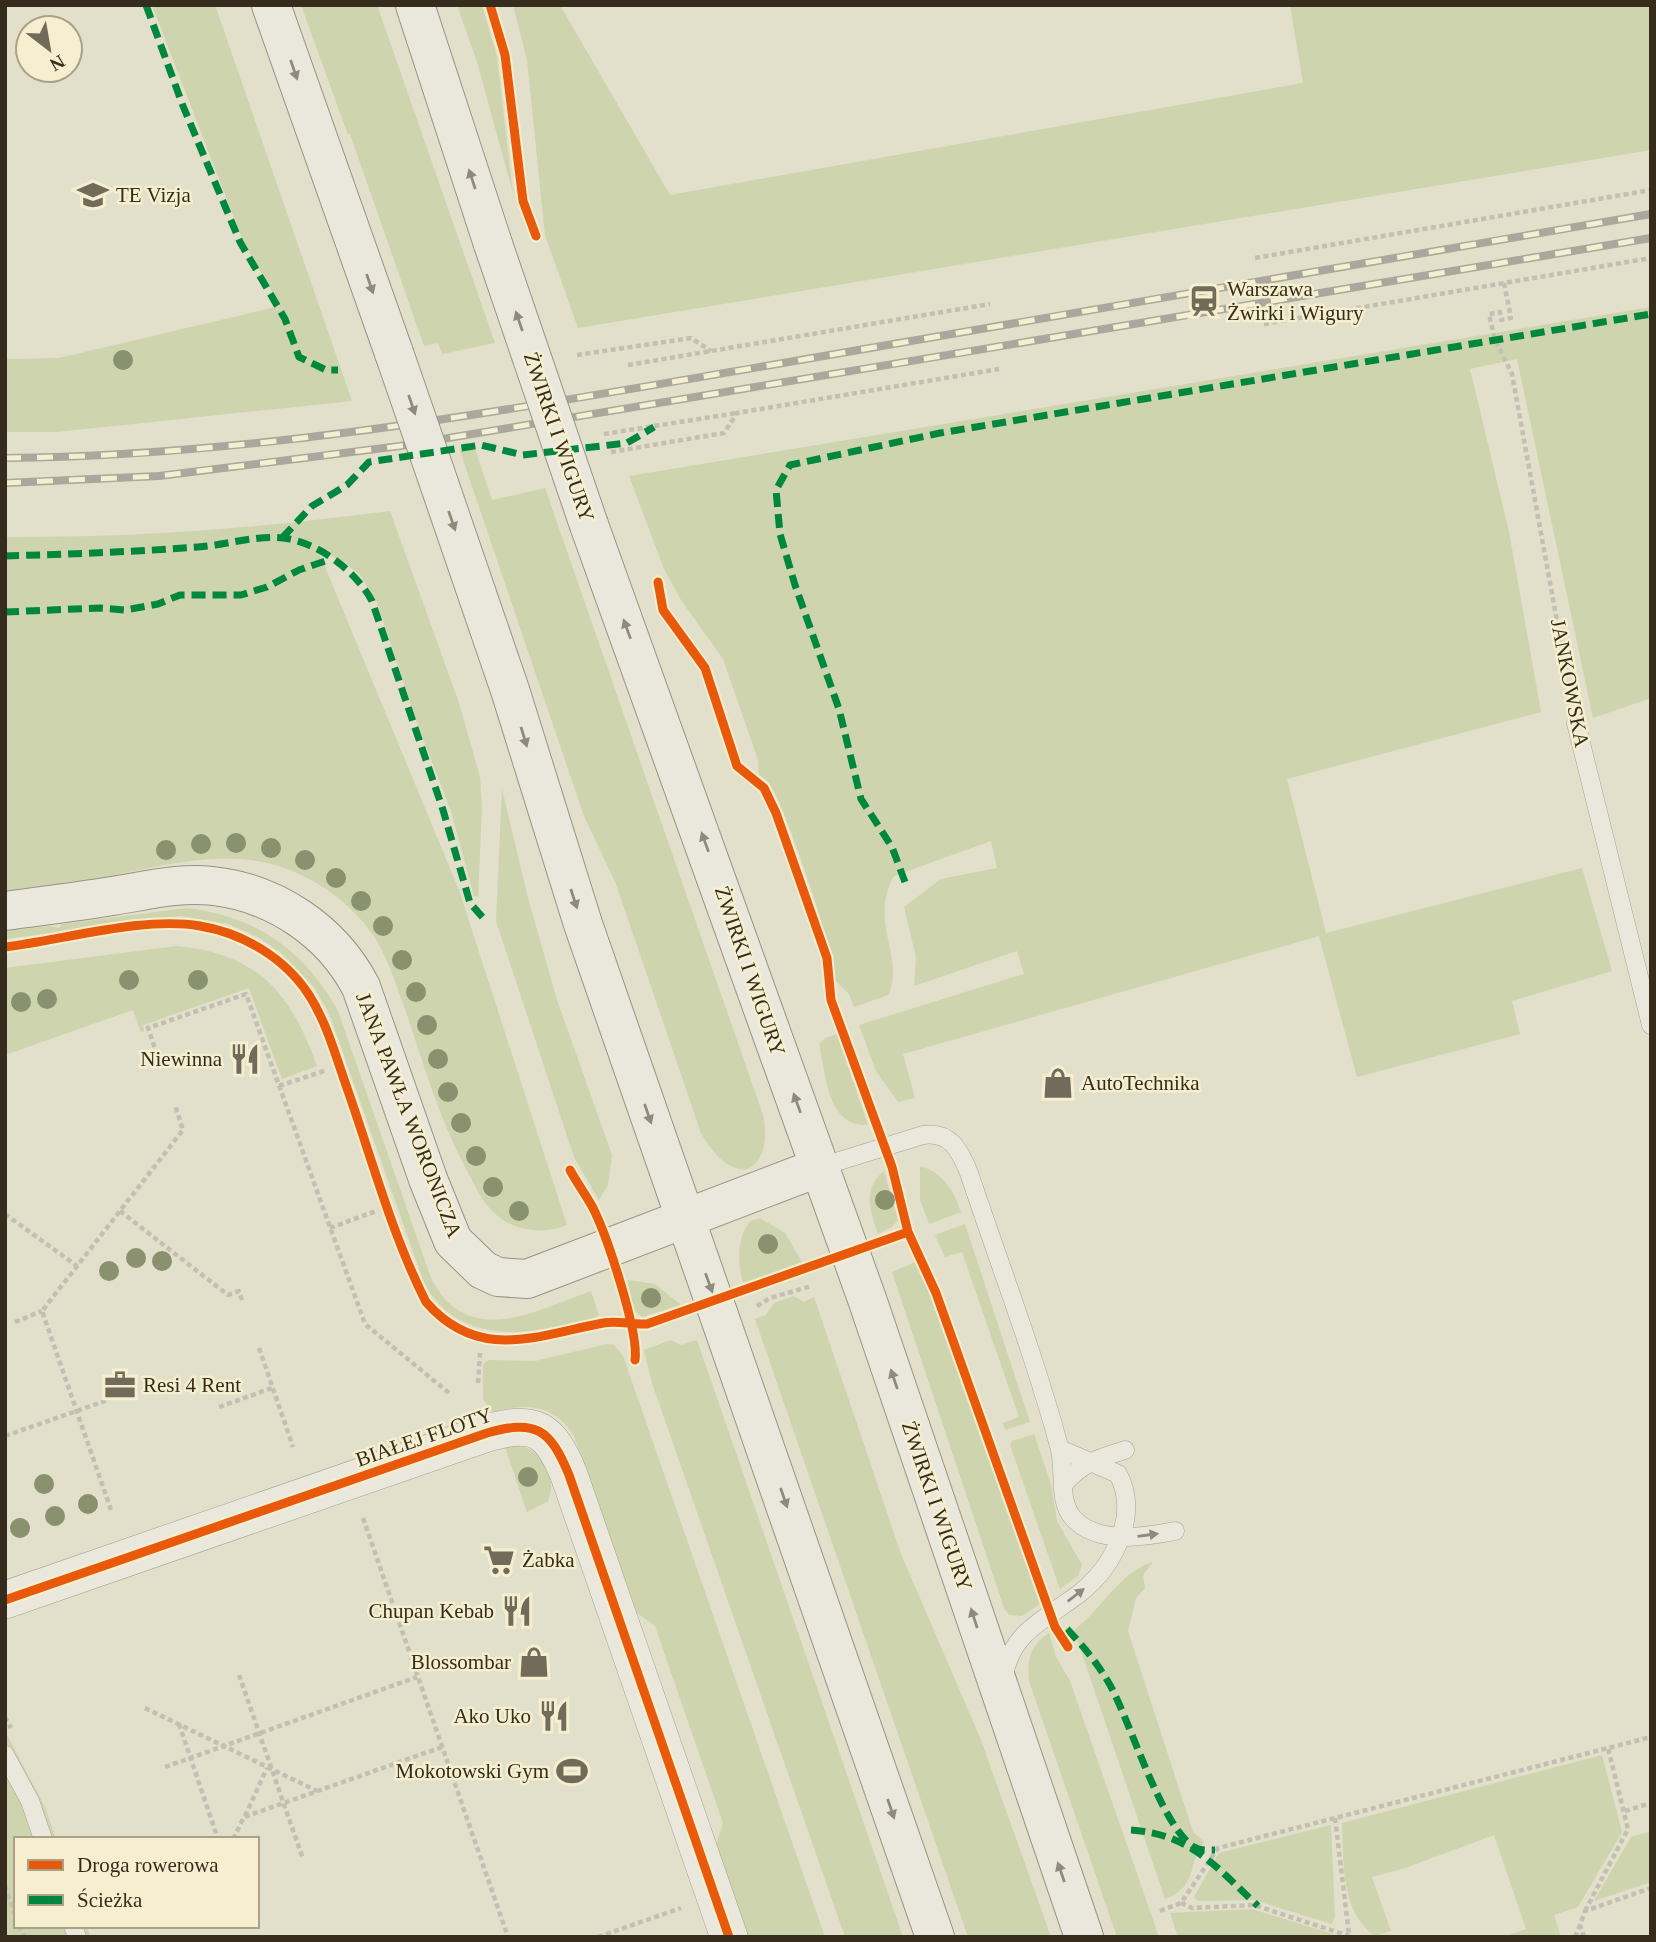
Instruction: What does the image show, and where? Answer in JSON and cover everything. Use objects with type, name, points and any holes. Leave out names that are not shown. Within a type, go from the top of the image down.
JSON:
[{"type":"main road","points":[[271,5],[510,690],[583,924],[935,1937]]},
{"type":"main road","name":"ŻWIRKI I WIGURY","points":[[415,5],[492,244],[589,525],[820,1167],[1084,1937]]},
{"type":"main road","name":"JANA PAWŁA WORONICZA","points":[[5,911],[178,885],[212,886],[268,900],[321,934],[351,968],[361,987],[428,1180],[453,1241],[466,1257],[490,1274],[514,1280],[527,1279],[820,1167]]},
{"type":"street","name":"BIAŁEJ FLOTY","points":[[5,1600],[487,1433],[514,1425],[530,1427],[549,1438],[559,1451],[569,1475],[729,1937]]},
{"type":"lane","name":"JANKOWSKA","points":[[1576,723],[1651,1025]]},
{"type":"lane","points":[[820,1167],[923,1135],[937,1133],[954,1143],[969,1172],[1060,1449],[1063,1485],[1069,1512],[1089,1529],[1121,1536],[1144,1537],[1175,1531]]},
{"type":"lane","points":[[1003,1706],[1003,1681],[1007,1659],[1025,1634],[1082,1591],[1102,1568],[1121,1536],[1129,1501],[1118,1475],[1060,1449]]},
{"type":"lane","points":[[1063,1485],[1074,1471],[1089,1461],[1125,1450]]},
{"type":"lane","points":[[5,1755],[30,1801],[42,1837]]},
{"type":"path","points":[[1255,258],[1651,190]]},
{"type":"path","points":[[1264,324],[1651,258]]},
{"type":"path","points":[[628,365],[990,304]]},
{"type":"path","points":[[577,355],[691,338],[711,351]]},
{"type":"path","points":[[604,434],[999,369]]},
{"type":"path","points":[[611,452],[724,433],[737,413]]},
{"type":"path","points":[[160,1063],[148,1028],[246,994],[365,1324],[449,1393]]},
{"type":"path","points":[[279,1086],[327,1070]]},
{"type":"path","points":[[15,1322],[42,1311],[183,1130],[175,1105]]},
{"type":"path","points":[[120,1211],[228,1295],[239,1291],[243,1303]]},
{"type":"path","points":[[330,1228],[376,1211]]},
{"type":"path","points":[[5,1214],[77,1266]]},
{"type":"path","points":[[750,1309],[771,1298],[812,1286]]},
{"type":"path","points":[[42,1311],[111,1510]]},
{"type":"path","points":[[259,1348],[293,1447]]},
{"type":"path","points":[[478,1383],[480,1353]]},
{"type":"path","points":[[219,1406],[272,1388]]},
{"type":"path","points":[[5,1436],[108,1400]]},
{"type":"path","points":[[363,1518],[508,1937]]},
{"type":"path","points":[[239,1675],[303,1859]]},
{"type":"path","points":[[165,1767],[417,1677]]},
{"type":"path","points":[[145,1708],[317,1791]]},
{"type":"path","points":[[179,1724],[217,1837]]},
{"type":"path","points":[[1160,1911],[1181,1903],[1218,1848],[1651,1737]]},
{"type":"path","points":[[244,1817],[442,1747]]},
{"type":"path","points":[[1575,1937],[1585,1911],[1627,1833],[1625,1811],[1608,1748]]},
{"type":"path","points":[[234,1837],[267,1768]]},
{"type":"path","points":[[1625,1811],[1651,1803]]},
{"type":"path","points":[[1181,1903],[1192,1908],[1258,1906],[1349,1936],[1335,1818]]},
{"type":"path","points":[[5,1886],[14,1912]]},
{"type":"path","points":[[1585,1911],[1651,1888]]},
{"type":"path","points":[[598,1937],[715,1897]]},
{"type":"path","points":[[1580,1925],[1584,1937]]},
{"type":"green space","points":[[152,5],[215,5],[352,401],[57,432],[5,432],[5,359],[59,358],[280,306],[243,241]]},
{"type":"green space","points":[[301,5],[377,5],[495,343],[442,354],[438,343],[424,346],[350,134],[348,135]]},
{"type":"green space","points":[[457,5],[482,5],[497,57],[513,193],[477,62]]},
{"type":"green space","points":[[513,5],[560,5],[670,195],[1303,83],[1290,5],[1651,5],[1651,150],[578,328],[545,235],[527,60]]},
{"type":"green space","points":[[1651,307],[1651,698],[1593,718],[1517,359],[1470,369],[1509,532],[1541,712],[1287,779],[1326,933],[1582,868],[1612,971],[1512,1001],[1520,1034],[1357,1077],[1319,936],[903,1054],[915,1098],[898,1102],[876,1071],[859,1025],[1024,974],[1017,951],[914,986],[916,957],[904,907],[941,879],[997,868],[991,841],[894,876],[887,893],[885,909],[893,968],[888,995],[854,1007],[849,994],[833,978],[820,916],[801,858],[776,795],[759,775],[758,760],[723,659],[681,600],[664,569],[629,476]]},
{"type":"green space","points":[[475,449],[492,500],[545,488],[763,1115],[765,1138],[762,1153],[754,1165],[747,1169],[732,1167],[726,1163],[714,1152],[701,1133],[616,884],[584,816],[460,451]]},
{"type":"green space","points":[[390,511],[459,703],[480,777],[482,808],[478,897],[474,896],[451,811],[418,726],[377,602],[360,575],[344,562],[318,550],[459,890],[567,1225],[558,1228],[538,1230],[519,1227],[501,1218],[485,1202],[447,1129],[395,981],[379,944],[366,925],[324,888],[300,874],[262,862],[212,859],[74,883],[5,891],[5,537],[198,531]]},
{"type":"green space","points":[[502,789],[528,898],[557,1000],[612,1155],[608,1185],[599,1200],[574,1157],[496,921]]},
{"type":"green space","points":[[187,908],[212,912],[256,928],[294,954],[325,990],[338,1011],[431,1278],[446,1300],[463,1313],[483,1319],[503,1319],[547,1308],[591,1291],[599,1315],[582,1322],[544,1330],[503,1331],[483,1329],[465,1322],[434,1299],[423,1280],[329,1013],[314,987],[281,953],[260,938],[228,924],[181,916],[5,939],[5,931],[49,926],[59,928],[62,924]]},
{"type":"green space","points":[[177,946],[205,950],[229,958],[250,968],[268,982],[296,1018],[317,1066],[282,1079],[249,988],[143,1025],[144,1031],[141,1032],[133,1010],[5,1055],[5,968]]},
{"type":"green space","points":[[837,1034],[868,1125],[854,1123],[844,1117],[831,1096],[819,1044],[825,1038]]},
{"type":"green space","points":[[920,1166],[935,1173],[946,1183],[961,1212],[929,1224],[920,1200]]},
{"type":"green space","points":[[884,1171],[898,1220],[892,1227],[878,1234],[870,1193],[877,1178]]},
{"type":"green space","points":[[760,1218],[785,1233],[802,1262],[743,1283],[739,1259],[743,1234],[751,1221]]},
{"type":"green space","points":[[965,1224],[1030,1422],[1005,1430],[1003,1423],[1019,1417],[962,1252],[945,1257],[935,1235]]},
{"type":"green space","points":[[915,1262],[935,1303],[1040,1604],[1022,1616],[1009,1615],[1004,1608],[892,1272]]},
{"type":"green space","points":[[627,1280],[655,1284],[681,1305],[642,1317],[634,1310]]},
{"type":"green space","points":[[794,1296],[804,1302],[814,1297],[901,1554],[981,1740],[1051,1937],[968,1937],[755,1319],[766,1315],[774,1303]]},
{"type":"green space","points":[[671,1340],[681,1345],[697,1340],[903,1937],[845,1937],[652,1383],[644,1350]]},
{"type":"green space","points":[[607,1344],[614,1345],[623,1356],[825,1937],[748,1937],[716,1845],[723,1823],[655,1626],[636,1612],[574,1436],[558,1417],[548,1412],[517,1407],[493,1412],[483,1399],[483,1364],[489,1360],[535,1361]]},
{"type":"green space","points":[[1034,1434],[1051,1484],[1057,1521],[1082,1565],[1078,1576],[1060,1589],[1010,1445],[1012,1441]]},
{"type":"green space","points":[[505,1447],[527,1448],[541,1459],[551,1483],[548,1501],[527,1512]]},
{"type":"green space","points":[[1153,1562],[1143,1575],[1145,1588],[1136,1598],[1128,1631],[1193,1832],[1204,1842],[1183,1888],[1165,1899],[1074,1630],[1121,1582],[1141,1567]]},
{"type":"green space","points":[[1049,1633],[1056,1657],[1070,1681],[1159,1937],[1117,1937],[1029,1681],[1031,1654]]},
{"type":"green space","points":[[5,1731],[45,1807],[55,1837],[14,1837],[14,1928],[88,1928],[90,1937],[5,1937]]},
{"type":"green space","points":[[1602,1755],[1622,1832],[1578,1907],[1554,1915],[1561,1937],[1503,1937],[1526,1929],[1494,1835],[1405,1868],[1372,1877],[1391,1931],[1375,1936],[1355,1914],[1346,1885],[1342,1823]]},
{"type":"green space","points":[[1331,1825],[1335,1917],[1332,1924],[1254,1900],[1198,1901],[1194,1897],[1219,1853]]},
{"type":"green space","points":[[1651,1831],[1651,1882],[1594,1901],[1631,1837]]},
{"type":"green space","points":[[1252,1909],[1336,1937],[1178,1937],[1170,1913]]},
{"type":"railway","points":[[5,458],[199,449],[296,439],[489,412],[1651,214]]},
{"type":"railway","points":[[5,483],[159,476],[400,446],[1651,238]]},
{"type":"marked path","points":[[146,5],[183,106],[240,242],[285,319],[299,357],[326,370],[338,370]]},
{"type":"marked path","points":[[905,882],[892,847],[861,799],[839,709],[780,534],[776,490],[790,465],[940,433],[1651,314]]},
{"type":"marked path","points":[[282,538],[312,506],[347,485],[369,462],[481,445],[523,455],[627,443],[654,427]]},
{"type":"marked path","points":[[5,556],[174,549],[273,537],[309,545],[335,560],[356,579],[372,601],[443,810],[470,903],[485,920]]},
{"type":"marked path","points":[[5,612],[99,608],[125,610],[158,604],[180,595],[241,595],[267,587],[299,570],[331,559]]},
{"type":"marked path","points":[[1067,1629],[1110,1685],[1158,1797],[1182,1836],[1201,1850],[1215,1850]]},
{"type":"marked path","points":[[1131,1830],[1170,1838],[1187,1846],[1216,1866],[1258,1906]]},
{"type":"cycle path","points":[[490,5],[505,55],[523,201],[536,236]]},
{"type":"cycle path","points":[[658,582],[663,610],[705,668],[737,766],[764,788],[776,813],[827,958],[831,1000],[892,1167],[908,1232],[936,1293],[1055,1627],[1068,1647]]},
{"type":"cycle path","points":[[5,947],[129,926],[178,924],[216,929],[247,941],[275,959],[299,982],[321,1017],[393,1224],[426,1302],[446,1321],[467,1333],[488,1339],[510,1340],[608,1322],[647,1324],[908,1232]]},
{"type":"cycle path","points":[[570,1170],[593,1208],[606,1240],[627,1307],[635,1360]]},
{"type":"cycle path","points":[[5,1600],[487,1433],[518,1427],[539,1432],[555,1447],[569,1475],[729,1937]]},
{"type":"place","name":"TE Vizja","points":[[93,195]]},
{"type":"place","name":"Warszawa Żwirki i Wigury","points":[[1204,301]]},
{"type":"place","name":"Niewinna","points":[[245,1059]]},
{"type":"place","name":"AutoTechnika","points":[[1058,1083]]},
{"type":"place","name":"Resi 4 Rent","points":[[120,1385]]},
{"type":"place","name":"Żabka","points":[[499,1560]]},
{"type":"place","name":"Chupan Kebab","points":[[517,1611]]},
{"type":"place","name":"Blossombar","points":[[534,1662]]},
{"type":"place","name":"Ako Uko","points":[[554,1716]]},
{"type":"place","name":"Mokotowski Gym","points":[[572,1771]]}]
